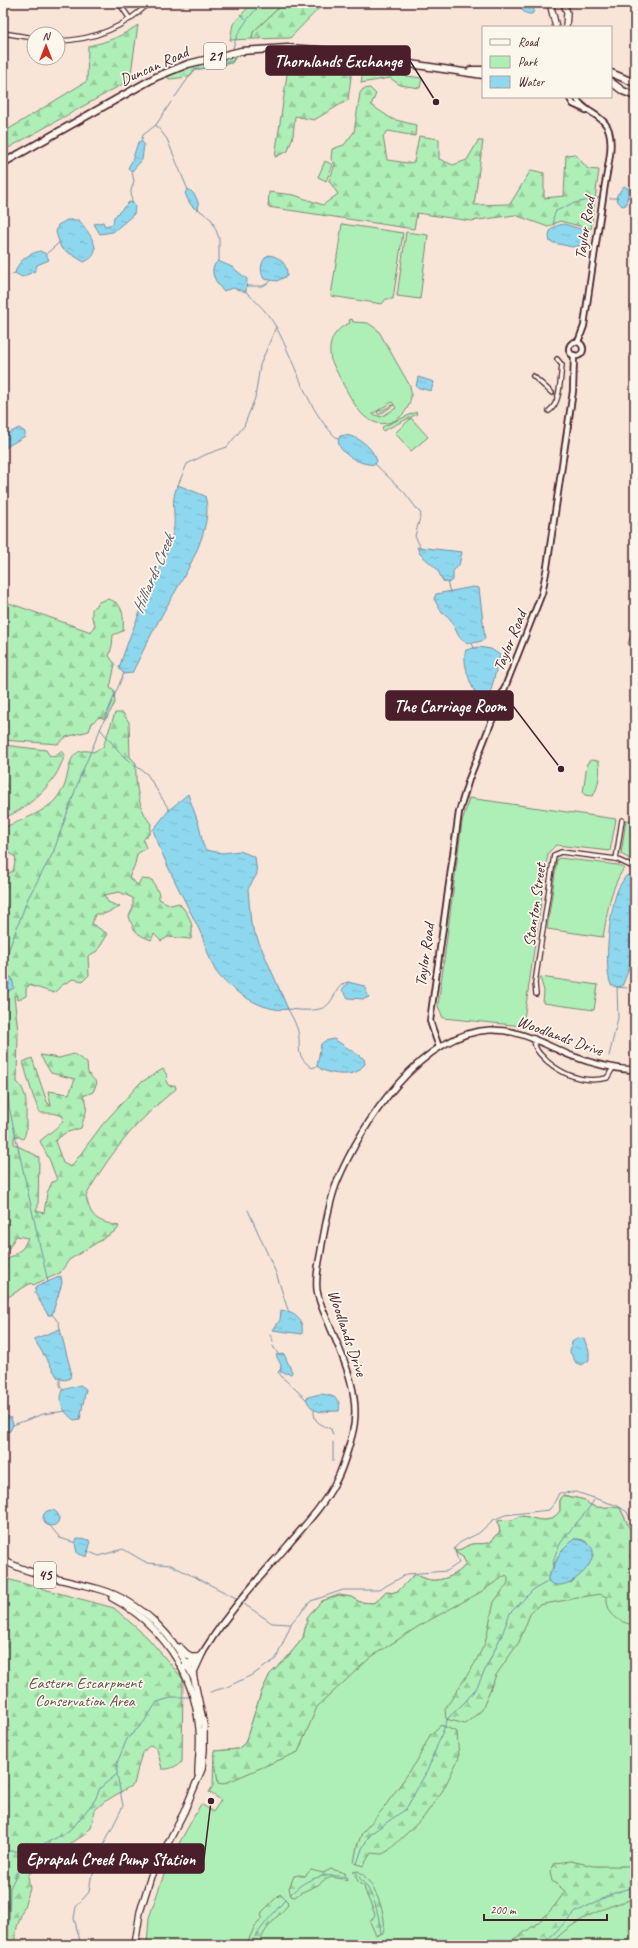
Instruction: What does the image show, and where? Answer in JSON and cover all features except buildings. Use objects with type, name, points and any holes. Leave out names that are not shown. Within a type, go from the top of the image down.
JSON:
[{"type":"highway","name":"Duncan Road","points":[[3,163],[149,80],[188,64],[214,56],[241,51],[288,48],[318,50],[482,75]]},
{"type":"highway","name":"Duncan Road","points":[[451,69],[482,70]]},
{"type":"highway","points":[[612,73],[635,83]]},
{"type":"highway","points":[[612,83],[623,91],[635,96]]},
{"type":"main road","points":[[550,3],[556,26]]},
{"type":"main road","points":[[564,3],[567,13],[566,26]]},
{"type":"main road","name":"Woodlands Drive","points":[[202,1654],[241,1600],[321,1505],[336,1481],[353,1434],[356,1410],[354,1391],[317,1291],[316,1278],[327,1215],[338,1180],[373,1114],[393,1090],[439,1047],[464,1034],[482,1031],[507,1031],[534,1038],[582,1060],[613,1068],[635,1070]]},
{"type":"main road","name":"45","points":[[3,1560],[26,1570],[88,1586],[122,1599],[148,1616],[170,1639],[195,1683]]},
{"type":"main road","points":[[88,1586],[117,1601],[143,1618],[162,1638],[180,1663],[191,1689],[198,1716],[200,1745],[198,1776]]},
{"type":"main road","points":[[148,1616],[166,1629],[187,1655],[193,1658],[202,1654]]},
{"type":"main road","points":[[187,1667],[202,1654]]},
{"type":"main road","points":[[135,1945],[140,1912],[151,1876],[184,1812],[202,1769],[205,1731],[194,1672],[202,1654]]},
{"type":"main road","points":[[180,1663],[187,1667],[194,1688],[200,1718],[202,1747],[198,1765]]},
{"type":"street","points":[[119,3],[130,19]]},
{"type":"street","points":[[66,40],[99,35],[130,19],[149,3]]},
{"type":"street","points":[[3,33],[26,37]]},
{"type":"street","points":[[570,98],[577,107],[602,118]]},
{"type":"street","points":[[577,98],[581,105],[602,118]]},
{"type":"street","name":"Taylor Road","points":[[578,342],[584,326],[610,146],[609,130],[602,118]]},
{"type":"street","points":[[574,342],[578,342],[582,347],[582,352],[578,355],[574,355],[570,352],[570,346],[574,342]]},
{"type":"street","name":"Taylor Road","points":[[439,1047],[430,1021],[459,812],[469,779],[542,593],[548,568],[572,391],[574,355]]},
{"type":"street","points":[[549,411],[556,404],[561,370],[561,363],[557,359]]},
{"type":"street","points":[[533,376],[552,394]]},
{"type":"street","points":[[616,859],[622,820]]},
{"type":"street","name":"Stanton Street","points":[[536,994],[535,983],[554,855],[561,852],[616,859],[635,868]]},
{"type":"street","points":[[534,1038],[535,1048],[539,1054],[564,1073],[572,1077],[607,1078],[613,1068]]},
{"type":"green space","points":[[252,3],[284,3],[253,32],[252,39],[230,40],[233,24]]},
{"type":"green space","points":[[284,3],[324,3],[290,38],[252,39],[253,32]]},
{"type":"green space","points":[[138,25],[130,80],[3,151],[4,132],[87,81],[88,46],[102,43],[114,38]]},
{"type":"green space","points":[[237,55],[232,63],[195,70],[189,77],[169,79],[167,76],[191,66]]},
{"type":"green space","points":[[289,61],[352,69],[348,100],[314,120],[295,116],[293,136],[288,151],[275,157]]},
{"type":"green space","points":[[363,70],[422,78],[420,88],[400,85],[390,78],[361,83]]},
{"type":"green space","points":[[370,88],[376,94],[371,105],[392,119],[416,125],[415,136],[388,131],[383,136],[387,160],[408,163],[414,162],[419,136],[439,139],[439,159],[453,165],[467,160],[478,141],[483,141],[474,205],[510,204],[531,170],[544,173],[544,198],[564,196],[566,155],[575,154],[588,169],[599,170],[591,229],[560,221],[548,227],[515,215],[471,221],[417,213],[414,229],[268,207],[269,192],[294,195],[323,205],[338,194],[329,181],[335,165],[331,159],[332,149],[344,145],[354,132],[360,93],[363,89]]},
{"type":"green space","points":[[325,161],[333,165],[326,181],[318,177]]},
{"type":"green space","points":[[342,224],[403,233],[393,299],[386,299],[382,304],[331,296]]},
{"type":"green space","points":[[406,232],[428,235],[420,299],[397,296]]},
{"type":"green space","points":[[352,319],[353,322],[368,323],[378,330],[410,386],[411,396],[409,405],[398,419],[381,424],[373,422],[364,416],[351,398],[331,360],[330,348],[333,337],[340,329],[350,323],[349,320]],"holes":[[[392,402],[394,404],[377,412],[379,415],[394,405],[396,408],[381,417],[372,414]]]},
{"type":"green space","points":[[416,412],[417,414],[383,431],[382,427]]},
{"type":"green space","points":[[411,418],[428,437],[411,451],[395,433]]},
{"type":"green space","points":[[107,599],[117,603],[122,611],[123,631],[113,635],[109,656],[115,664],[110,688],[114,691],[115,703],[106,719],[99,717],[92,723],[89,731],[66,737],[58,744],[3,740],[3,601],[91,632],[95,624],[92,618],[92,609],[99,602]]},
{"type":"green space","points":[[635,621],[635,646],[628,644]]},
{"type":"green space","points":[[115,713],[123,713],[129,722],[130,757],[136,763],[138,795],[143,811],[151,824],[150,833],[143,840],[146,848],[137,854],[135,864],[129,878],[138,885],[141,879],[152,880],[159,894],[159,899],[171,905],[179,903],[190,919],[192,933],[191,939],[168,937],[161,941],[154,934],[151,940],[146,938],[136,932],[132,926],[129,916],[133,908],[133,898],[119,892],[104,895],[108,902],[120,907],[104,914],[95,914],[92,924],[108,934],[97,951],[88,956],[89,975],[83,981],[73,979],[62,985],[54,993],[29,985],[26,989],[26,996],[18,1000],[17,995],[14,996],[18,1031],[17,1082],[23,1090],[26,1100],[26,1128],[23,1139],[17,1136],[14,1138],[14,1144],[39,1157],[38,1207],[36,1211],[44,1213],[47,1193],[52,1182],[57,1180],[40,1141],[62,1123],[63,1116],[52,1113],[40,1113],[33,1096],[23,1062],[32,1058],[47,1102],[51,1106],[48,1091],[69,1094],[75,1079],[51,1073],[40,1055],[59,1058],[74,1054],[87,1063],[88,1073],[97,1083],[93,1092],[83,1096],[87,1107],[81,1128],[65,1133],[55,1141],[63,1163],[71,1167],[102,1125],[140,1083],[163,1069],[167,1075],[166,1081],[169,1086],[175,1085],[176,1089],[149,1112],[125,1138],[104,1166],[86,1196],[90,1210],[96,1218],[119,1226],[117,1230],[69,1260],[60,1273],[33,1285],[31,1283],[3,1300],[3,1263],[23,1248],[28,1238],[16,1236],[6,1253],[3,1253],[3,876],[13,871],[16,858],[3,847],[3,829],[35,814],[53,802],[63,789],[73,756],[78,752],[93,752],[103,747]]},
{"type":"green space","points":[[3,745],[46,750],[49,755],[55,757],[60,751],[64,753],[65,756],[55,776],[39,795],[18,811],[3,818]]},
{"type":"green space","points":[[591,760],[598,761],[600,768],[598,785],[592,796],[585,795],[583,793],[587,763]]},
{"type":"green space","points":[[469,798],[616,819],[610,851],[556,845],[548,853],[523,1026],[443,1018],[438,1006],[462,822]]},
{"type":"green space","points":[[626,820],[635,821],[635,862],[621,854]]},
{"type":"green space","points":[[559,858],[618,865],[624,868],[612,893],[603,937],[547,929],[557,860]]},
{"type":"green space","points":[[540,977],[598,985],[594,1010],[543,1003],[544,991]]},
{"type":"green space","points":[[563,1495],[585,1500],[592,1506],[620,1508],[630,1529],[632,1544],[630,1557],[635,1563],[635,1945],[147,1945],[149,1918],[167,1865],[201,1804],[213,1812],[221,1800],[209,1792],[213,1786],[214,1751],[238,1749],[245,1743],[261,1693],[270,1674],[285,1660],[303,1638],[308,1616],[322,1601],[339,1595],[351,1597],[360,1602],[373,1603],[377,1601],[386,1591],[391,1593],[398,1591],[415,1574],[430,1580],[439,1580],[455,1574],[466,1564],[463,1557],[455,1552],[456,1550],[472,1544],[492,1541],[500,1532],[498,1521],[501,1520],[511,1520],[519,1516],[540,1520],[550,1519],[560,1511],[560,1498]]},
{"type":"green space","points":[[563,1495],[585,1500],[592,1506],[620,1508],[630,1529],[632,1544],[630,1557],[635,1563],[635,1625],[619,1620],[615,1617],[611,1613],[607,1603],[607,1597],[599,1594],[539,1605],[531,1612],[519,1642],[496,1675],[482,1710],[465,1724],[446,1719],[445,1709],[475,1663],[485,1643],[494,1602],[508,1583],[508,1577],[506,1575],[479,1593],[419,1626],[371,1657],[317,1707],[298,1752],[223,1784],[218,1783],[214,1751],[238,1749],[245,1743],[261,1693],[270,1674],[285,1660],[303,1638],[308,1616],[322,1601],[339,1595],[351,1597],[360,1602],[373,1603],[377,1601],[386,1591],[391,1593],[398,1591],[415,1574],[430,1580],[439,1580],[455,1574],[466,1564],[463,1557],[455,1552],[456,1550],[472,1544],[492,1541],[500,1532],[498,1521],[501,1520],[511,1520],[519,1516],[540,1520],[550,1519],[560,1511],[560,1498]],"holes":[[[574,1539],[587,1542],[593,1555],[585,1569],[571,1583],[548,1577],[561,1552]]]},
{"type":"green space","name":"Eastern Escarpment Conservation Area","points":[[3,1578],[114,1608],[148,1638],[183,1679],[182,1762],[170,1768],[162,1769],[157,1749],[151,1745],[143,1752],[134,1784],[104,1802],[95,1810],[91,1828],[84,1835],[65,1847],[51,1863],[30,1873],[28,1876],[30,1889],[17,1927],[15,1939],[10,1945],[3,1945]]},
{"type":"green space","points":[[441,1725],[457,1732],[459,1758],[443,1790],[423,1818],[388,1851],[382,1854],[371,1853],[363,1866],[354,1863],[357,1846],[362,1833],[383,1809],[417,1761],[430,1735]]},
{"type":"green space","points":[[571,1861],[593,1866],[635,1866],[635,1899],[613,1905],[578,1922],[567,1929],[551,1945],[504,1945],[538,1922],[552,1909],[565,1891],[552,1881],[550,1872],[555,1863]]},
{"type":"green space","points":[[331,1869],[345,1873],[347,1880],[332,1877],[295,1897],[291,1896],[289,1888],[294,1876],[305,1876],[311,1870],[323,1873]]},
{"type":"green space","points":[[358,1871],[364,1875],[369,1882],[382,1908],[384,1918],[383,1933],[376,1935],[370,1922],[375,1915],[364,1886],[359,1883],[353,1872]]},
{"type":"green space","points":[[280,1894],[287,1901],[288,1905],[267,1929],[261,1939],[260,1945],[246,1945],[255,1926],[261,1920],[262,1912]]},
{"type":"water","points":[[523,3],[533,5],[534,11],[532,14],[523,11],[520,5]]},
{"type":"water","points":[[141,141],[144,144],[142,160],[131,172],[128,168],[132,161],[138,142]]},
{"type":"water","points":[[624,186],[629,189],[626,205],[622,206],[616,199],[617,195]]},
{"type":"water","points":[[188,189],[196,198],[198,210],[188,201],[185,193]]},
{"type":"water","points":[[129,202],[133,203],[135,206],[134,214],[113,232],[100,234],[94,224],[103,222],[105,226],[113,224],[114,217]]},
{"type":"water","points":[[67,220],[79,220],[94,242],[94,253],[91,258],[84,262],[61,248],[56,232],[58,225]]},
{"type":"water","points":[[564,224],[587,231],[588,240],[583,245],[572,247],[550,242],[549,234],[551,229]]},
{"type":"water","points":[[40,251],[46,254],[49,260],[37,265],[35,271],[22,277],[15,273],[18,265],[24,259],[31,254]]},
{"type":"water","points":[[268,255],[276,257],[282,261],[286,268],[287,276],[277,281],[264,279],[262,266]]},
{"type":"water","points":[[218,261],[232,267],[247,279],[246,292],[233,288],[223,291],[215,280],[213,272],[213,268]]},
{"type":"water","points":[[418,377],[434,382],[431,391],[416,387]]},
{"type":"water","points":[[19,428],[25,432],[25,436],[3,449],[3,436]]},
{"type":"water","points":[[345,435],[360,440],[369,447],[377,461],[375,464],[363,463],[344,452],[338,441],[340,436]]},
{"type":"water","points":[[178,485],[205,496],[207,510],[201,540],[186,572],[132,673],[124,674],[119,668],[173,533],[174,497]]},
{"type":"water","points":[[417,547],[462,552],[459,565],[453,571],[453,580],[448,583],[443,581],[437,569],[420,554]]},
{"type":"water","points":[[473,587],[479,588],[485,639],[472,643],[466,642],[458,635],[451,620],[442,613],[434,599],[436,594]]},
{"type":"water","points":[[478,647],[491,649],[500,655],[489,698],[486,702],[481,702],[478,698],[466,669],[466,650]]},
{"type":"water","points":[[188,794],[199,825],[203,845],[206,850],[222,853],[240,851],[255,857],[257,874],[248,889],[251,924],[288,1009],[279,1010],[258,1004],[228,985],[215,970],[200,932],[168,867],[153,830],[169,810]]},
{"type":"water","points":[[629,875],[635,878],[633,947],[631,960],[622,986],[617,987],[611,985],[609,976],[608,937],[612,909],[618,889],[626,876]]},
{"type":"water","points":[[3,973],[12,978],[14,988],[3,994]]},
{"type":"water","points":[[348,982],[364,986],[369,997],[364,999],[348,998],[342,990]]},
{"type":"water","points":[[334,1039],[364,1059],[365,1064],[358,1071],[349,1074],[337,1074],[320,1069],[317,1066],[321,1044],[325,1041]]},
{"type":"water","points":[[61,1276],[62,1283],[52,1315],[48,1315],[35,1293],[36,1287]]},
{"type":"water","points":[[281,1310],[298,1318],[302,1324],[302,1334],[273,1330],[280,1320]]},
{"type":"water","points":[[60,1329],[71,1371],[70,1378],[65,1380],[58,1378],[34,1339]]},
{"type":"water","points":[[578,1338],[584,1339],[589,1351],[589,1360],[582,1365],[576,1363],[570,1352],[572,1342]]},
{"type":"water","points":[[284,1354],[292,1372],[291,1374],[280,1372],[281,1365],[276,1355]]},
{"type":"water","points":[[80,1385],[86,1389],[80,1419],[74,1420],[64,1410],[61,1399],[63,1390]]},
{"type":"water","points":[[320,1394],[335,1398],[339,1403],[339,1411],[324,1412],[312,1408],[306,1399],[308,1397]]},
{"type":"water","points":[[3,1415],[11,1418],[13,1425],[10,1431],[3,1433]]},
{"type":"water","points":[[51,1510],[57,1512],[59,1518],[57,1524],[51,1526],[45,1524],[43,1518],[45,1512]]},
{"type":"water","points":[[77,1539],[89,1540],[90,1544],[87,1557],[77,1553],[75,1543]]},
{"type":"water","points":[[574,1539],[584,1541],[592,1548],[593,1555],[591,1561],[582,1574],[575,1579],[561,1585],[554,1585],[548,1581],[548,1577],[561,1552]]},
{"type":"waterway","name":"Hilliards Creek","points":[[233,48],[241,29],[262,3]]},
{"type":"waterway","points":[[240,14],[246,19]]},
{"type":"waterway","name":"Hilliards Creek","points":[[175,97],[194,70],[233,61],[234,56]]},
{"type":"waterway","name":"Hilliards Creek","points":[[141,142],[143,135],[156,125],[171,102]]},
{"type":"waterway","name":"Hilliards Creek","points":[[156,125],[167,139],[188,190]]},
{"type":"waterway","name":"Hilliards Creek","points":[[132,172],[134,181],[131,191],[132,203]]},
{"type":"waterway","points":[[627,198],[635,195]]},
{"type":"waterway","points":[[554,225],[553,218],[556,211],[571,204],[601,197]]},
{"type":"waterway","points":[[610,198],[618,198]]},
{"type":"waterway","name":"Hilliards Creek","points":[[198,209],[212,220],[219,238],[219,261]]},
{"type":"waterway","name":"Hilliards Creek","points":[[47,253],[60,242]]},
{"type":"waterway","name":"Hilliards Creek","points":[[10,275],[15,273]]},
{"type":"waterway","points":[[247,286],[263,286],[271,281]]},
{"type":"waterway","points":[[246,292],[273,322],[310,402],[318,415],[339,440]]},
{"type":"waterway","name":"Hilliards Creek","points":[[178,485],[187,464],[207,454],[227,447],[244,426],[255,398],[260,365],[276,327]]},
{"type":"waterway","points":[[375,464],[404,492],[421,514],[415,536],[421,548]]},
{"type":"waterway","points":[[447,582],[450,592]]},
{"type":"waterway","points":[[472,643],[474,648]]},
{"type":"waterway","name":"Hilliards Creek","points":[[3,965],[28,898],[53,853],[80,777],[124,673]]},
{"type":"waterway","points":[[100,729],[124,757],[147,774],[170,811]]},
{"type":"waterway","points":[[288,1009],[321,1009],[331,1001],[341,985],[348,982]]},
{"type":"waterway","points":[[617,987],[627,988]]},
{"type":"waterway","points":[[609,1056],[618,1018],[617,987]]},
{"type":"waterway","points":[[287,1008],[293,1018],[299,1034],[299,1049],[302,1058],[312,1068],[317,1066]]},
{"type":"waterway","points":[[3,1018],[9,1107],[48,1282]]},
{"type":"waterway","points":[[248,1210],[276,1273],[289,1313]]},
{"type":"waterway","points":[[52,1314],[59,1323],[60,1329]]},
{"type":"waterway","points":[[270,1335],[273,1341]]},
{"type":"waterway","points":[[273,1346],[278,1354]]},
{"type":"waterway","points":[[281,1369],[278,1372],[306,1399]]},
{"type":"waterway","points":[[60,1378],[60,1385],[63,1390]]},
{"type":"waterway","points":[[314,1410],[316,1420],[331,1429],[333,1435]]},
{"type":"waterway","points":[[13,1425],[43,1414],[66,1411]]},
{"type":"waterway","points":[[333,1442],[333,1461]]},
{"type":"waterway","points":[[210,1692],[227,1687],[254,1674],[276,1659],[292,1622],[311,1601],[343,1590],[379,1590],[407,1574],[447,1571],[459,1563],[454,1548],[461,1542],[479,1533],[493,1520],[505,1515],[549,1510],[559,1493],[576,1492],[618,1506],[627,1512],[635,1538]]},
{"type":"waterway","points":[[553,1569],[554,1558],[563,1540],[589,1509],[594,1500]]},
{"type":"waterway","points":[[51,1527],[60,1538],[76,1543]]},
{"type":"waterway","points":[[87,1551],[99,1556],[123,1549],[147,1563],[171,1565],[236,1598]]},
{"type":"waterway","points":[[357,1864],[362,1849],[370,1834],[406,1809],[428,1769],[448,1718],[465,1702],[477,1687],[503,1632],[510,1613],[533,1590],[549,1581]]},
{"type":"waterway","points":[[244,1604],[272,1623],[290,1624]]},
{"type":"waterway","points":[[81,1945],[74,1918],[76,1907],[89,1892],[91,1878],[96,1869],[103,1846],[123,1806],[117,1774],[117,1763],[127,1739],[144,1722],[157,1702],[174,1697],[191,1697]]},
{"type":"waterway","points":[[3,1931],[9,1922],[10,1888],[23,1861],[31,1851],[67,1832],[75,1825],[95,1800],[100,1788],[116,1775]]},
{"type":"waterway","points":[[3,1851],[30,1851]]},
{"type":"waterway","points":[[356,1872],[373,1898],[381,1933]]},
{"type":"waterway","points":[[291,1894],[304,1883],[317,1877],[340,1876],[348,1878]]},
{"type":"waterway","points":[[542,1945],[576,1912],[614,1893],[635,1887]]},
{"type":"waterway","points":[[255,1937],[285,1900]]},
{"type":"place","name":"Thornlands Exchange","points":[[436,102]]},
{"type":"place","name":"The Carriage Room","points":[[561,769]]},
{"type":"place","name":"Eprapah Creek Pump Station","points":[[211,1801]]}]
